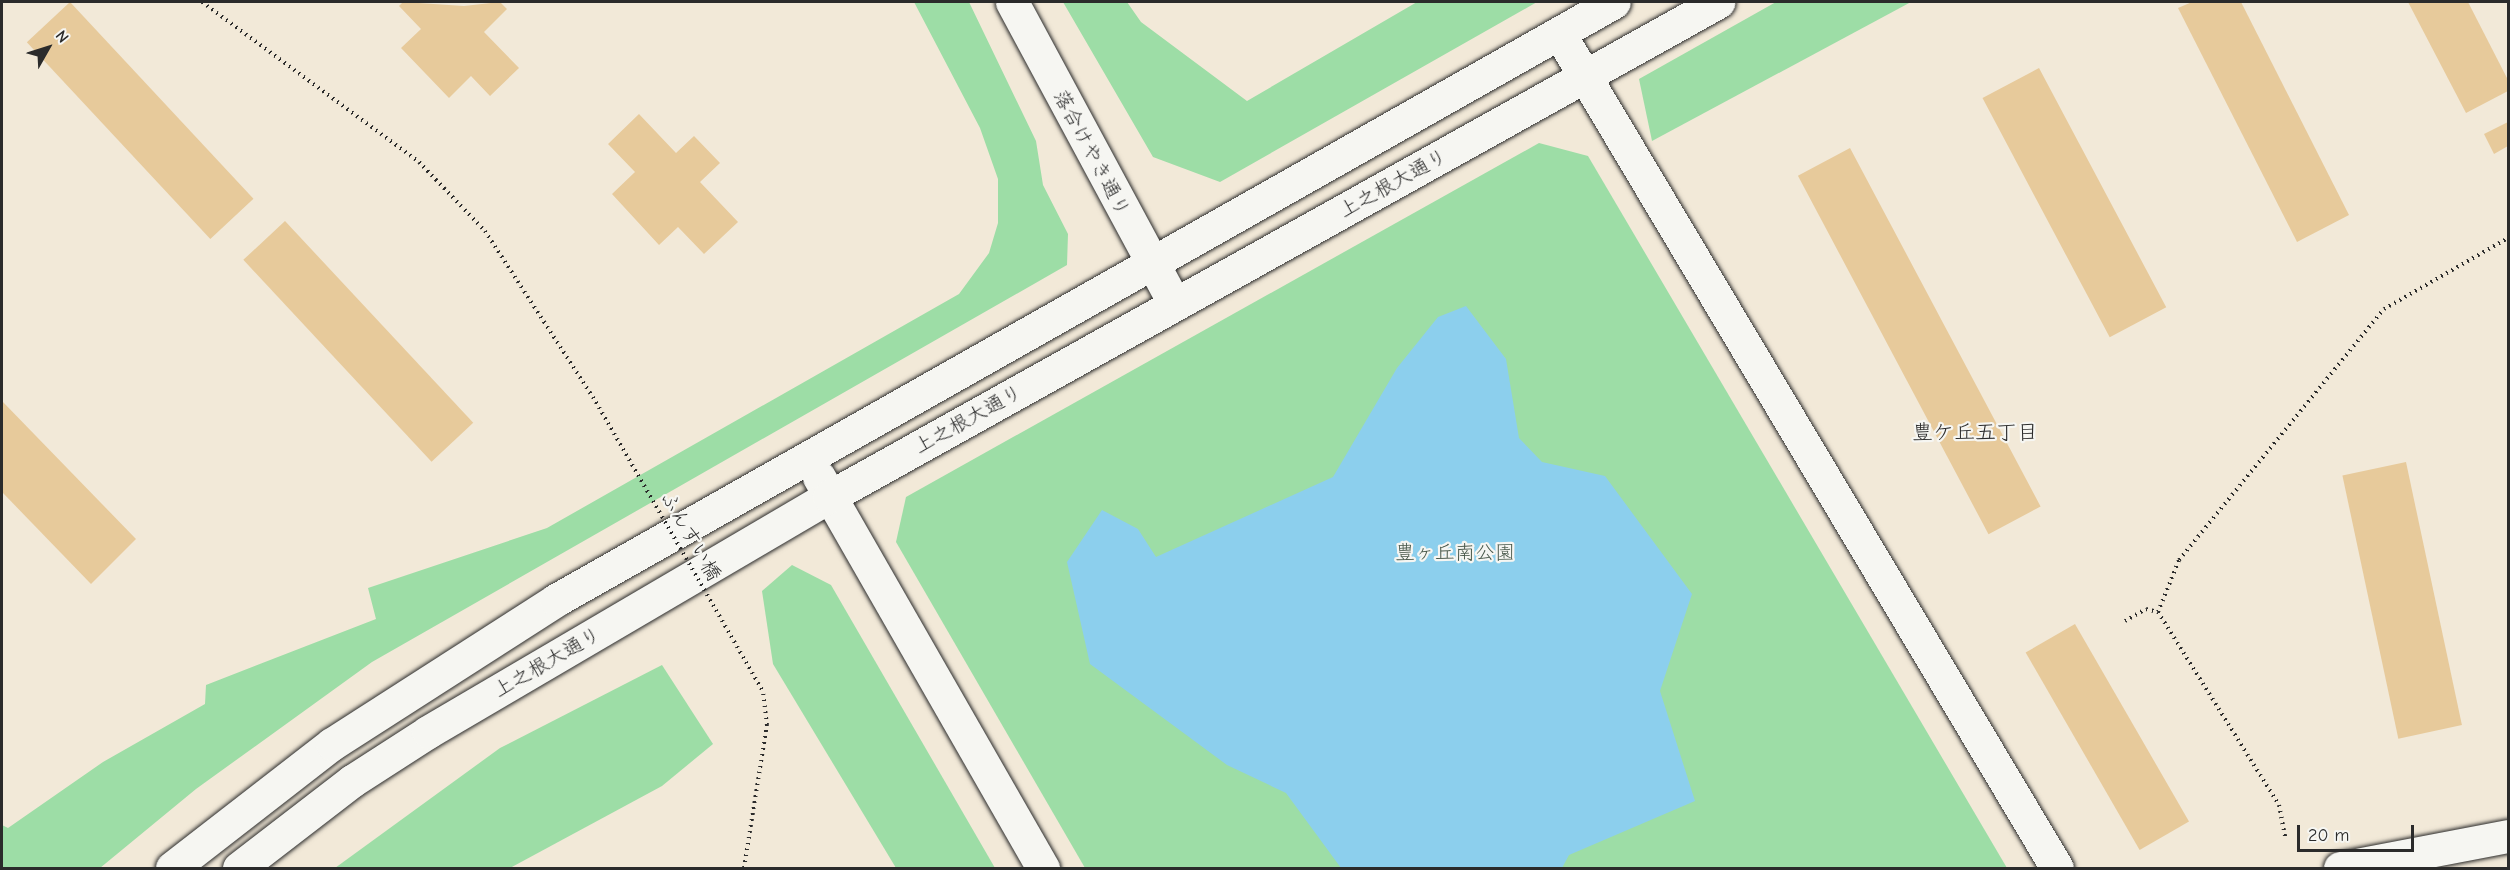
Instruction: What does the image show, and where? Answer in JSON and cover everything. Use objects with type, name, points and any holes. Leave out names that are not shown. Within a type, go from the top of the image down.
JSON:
[{"type":"street","name":"落合けやき通り","points":[[1012,2],[1174,303]]},
{"type":"street","points":[[172,868],[332,744],[556,600],[1150,260],[1614,2]]},
{"type":"street","name":"上之根大通り","points":[[238,868],[352,781],[428,732],[829,497],[1718,2]]},
{"type":"street","points":[[1559,33],[2057,868]]},
{"type":"street","points":[[808,456],[829,497],[1042,868]]},
{"type":"street","points":[[2340,868],[2441,860],[2508,836]]},
{"type":"path","name":"ふんすい橋","points":[[202,2],[419,162],[485,231],[593,397],[764,691],[767,725],[744,868]]},
{"type":"path","points":[[2158,612],[2179,560],[2384,309],[2508,238]]},
{"type":"path","points":[[2125,621],[2146,609],[2158,612],[2279,805],[2284,836]]},
{"type":"green space","points":[[914,2],[969,2],[1036,141],[1043,185],[1068,234],[1067,265],[372,662],[196,789],[100,868],[2,868],[2,825],[8,828],[103,762],[205,704],[206,685],[376,619],[368,588],[547,528],[959,294],[989,253],[998,223],[998,179],[980,128]]},
{"type":"green space","points":[[1063,2],[1127,2],[1141,22],[1247,101],[1417,2],[1537,2],[1220,182],[1153,157]]},
{"type":"green space","points":[[1776,2],[1911,2],[1652,141],[1639,79]]},
{"type":"green space","name":"豊ヶ丘南公園","points":[[1539,143],[1588,156],[2007,868],[1085,868],[896,542],[906,497]]},
{"type":"green space","points":[[792,565],[831,585],[995,868],[896,868],[773,664],[762,591]]},
{"type":"green space","points":[[662,665],[713,744],[662,786],[510,868],[335,868],[500,748]]},
{"type":"water","points":[[1466,306],[1506,359],[1519,438],[1542,462],[1605,476],[1692,594],[1660,691],[1695,801],[1569,855],[1562,868],[1341,868],[1286,793],[1227,765],[1090,664],[1067,562],[1102,510],[1138,529],[1156,557],[1333,477],[1397,368],[1438,317]]},
{"type":"building","points":[[70,2],[253,199],[210,239],[27,42]]},
{"type":"building","points":[[403,2],[464,6],[500,2],[507,9],[484,32],[519,68],[490,96],[471,76],[449,98],[401,48],[421,29],[399,6]]},
{"type":"building","points":[[2192,2],[2241,2],[2349,215],[2297,242],[2178,8]]},
{"type":"building","points":[[2408,2],[2468,2],[2508,80],[2508,91],[2466,113]]},
{"type":"building","points":[[2039,68],[2166,307],[2110,337],[1982,98]]},
{"type":"building","points":[[639,114],[676,153],[694,136],[720,163],[700,182],[738,222],[704,254],[678,227],[659,245],[612,194],[635,172],[608,144]]},
{"type":"building","points":[[2508,122],[2508,146],[2494,154],[2484,134]]},
{"type":"building","points":[[1850,148],[2041,506],[1989,534],[1798,176]]},
{"type":"building","points":[[285,221],[473,423],[432,462],[243,260]]},
{"type":"building","points":[[2,401],[136,539],[91,584],[2,492]]},
{"type":"building","points":[[2406,462],[2462,725],[2398,739],[2342,476]]},
{"type":"building","points":[[2075,624],[2189,821],[2140,850],[2026,653]]},
{"type":"district","name":"豊ケ丘五丁目","points":[[1975,432]]}]
